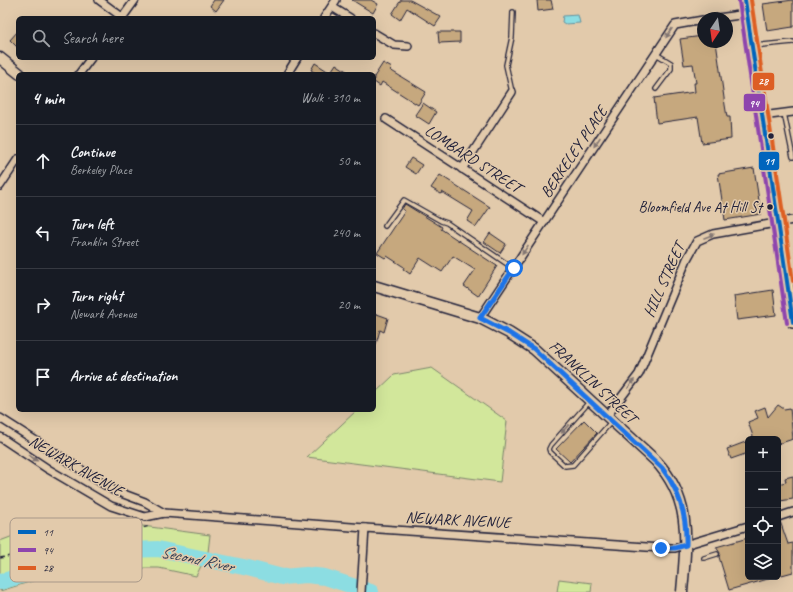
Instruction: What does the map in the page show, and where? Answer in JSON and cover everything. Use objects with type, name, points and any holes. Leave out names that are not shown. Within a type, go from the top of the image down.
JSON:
[{"type":"main road","points":[[745,0],[793,322]]},
{"type":"main road","points":[[0,58],[18,72]]},
{"type":"main road","name":"FRANKLIN STREET","points":[[376,287],[480,318],[509,333],[534,349],[656,461],[672,482],[679,497],[684,517],[686,545],[682,592]]},
{"type":"street","points":[[99,0],[119,16]]},
{"type":"street","points":[[123,16],[135,0]]},
{"type":"street","points":[[325,16],[336,0]]},
{"type":"street","points":[[332,7],[347,16]]},
{"type":"street","points":[[733,16],[747,14]]},
{"type":"street","name":"BERKELEY PLACE","points":[[480,318],[675,25],[697,21]]},
{"type":"street","points":[[376,33],[394,45],[408,46]]},
{"type":"street","points":[[80,72],[90,60]]},
{"type":"street","points":[[288,72],[296,60]]},
{"type":"street","points":[[462,168],[512,92]]},
{"type":"street","points":[[762,116],[793,112]]},
{"type":"street","name":"LOMBARD STREET","points":[[386,119],[544,222]]},
{"type":"street","points":[[0,186],[16,163]]},
{"type":"street","name":"HILL STREET","points":[[610,418],[638,374],[687,259],[697,241],[713,234],[793,220]]},
{"type":"street","name":"NEWARK AVENUE","points":[[0,418],[113,490],[145,502],[164,513]]},
{"type":"street","name":"NEWARK AVENUE","points":[[0,437],[48,469],[111,506],[145,517],[164,513],[661,548],[675,548],[745,527]]},
{"type":"street","points":[[781,516],[793,512]]},
{"type":"street","points":[[361,592],[364,528]]},
{"type":"lane","points":[[512,92],[506,65],[512,37],[513,12]]},
{"type":"lane","points":[[752,46],[793,42]]},
{"type":"lane","points":[[656,54],[671,63],[671,69],[656,89]]},
{"type":"lane","points":[[784,113],[793,157]]},
{"type":"lane","points":[[385,226],[404,200],[447,223],[514,268]]},
{"type":"lane","points":[[590,400],[549,449],[565,466],[573,466],[610,418]]},
{"type":"lane","points":[[704,558],[717,554]]},
{"type":"path","points":[[142,528],[150,526]]},
{"type":"path","points":[[0,558],[10,556]]},
{"type":"green space","points":[[432,368],[507,421],[500,482],[307,457],[355,412],[376,412],[376,392],[394,375]]},
{"type":"green space","points":[[142,526],[210,535],[208,552],[196,576],[159,568],[142,568]]},
{"type":"green space","points":[[10,537],[10,582],[29,582],[0,591],[0,541]]},
{"type":"green space","points":[[559,579],[592,583],[591,592],[557,592]]},
{"type":"water","points":[[578,15],[580,23],[565,24],[562,22],[563,16]]},
{"type":"building","points":[[214,0],[224,0],[216,11],[210,6]]},
{"type":"building","points":[[352,0],[371,0],[378,4],[373,13]]},
{"type":"building","points":[[401,0],[410,0],[441,17],[435,26],[407,8],[400,20],[392,14]]},
{"type":"building","points":[[537,0],[551,0],[553,9],[538,11]]},
{"type":"building","points":[[793,0],[793,27],[767,31],[763,4]]},
{"type":"building","points":[[438,32],[460,32],[460,42],[439,43]]},
{"type":"building","points":[[16,33],[16,46],[10,40]]},
{"type":"building","points":[[697,37],[697,48],[717,48],[727,117],[730,117],[731,139],[702,143],[698,117],[657,123],[654,98],[695,92],[694,83],[696,83],[693,64],[684,65],[680,39]]},
{"type":"building","points":[[315,63],[329,72],[314,72],[311,70]]},
{"type":"building","points":[[383,63],[392,68],[390,70],[426,92],[418,105],[382,82],[380,86],[376,83],[376,74]]},
{"type":"building","points":[[336,64],[348,72],[335,72],[332,70]]},
{"type":"building","points":[[423,103],[436,112],[429,124],[415,115]]},
{"type":"building","points":[[411,158],[422,165],[416,174],[405,167]]},
{"type":"building","points":[[754,168],[761,214],[725,220],[718,174]]},
{"type":"building","points":[[440,175],[490,207],[476,227],[467,221],[473,211],[442,192],[441,194],[431,188]]},
{"type":"building","points":[[405,204],[442,227],[441,229],[497,266],[478,296],[464,286],[475,270],[453,256],[442,272],[420,258],[410,274],[403,269],[404,267],[387,256],[385,258],[377,253],[405,211],[402,209]]},
{"type":"building","points":[[490,233],[506,244],[500,253],[484,242]]},
{"type":"building","points":[[773,290],[776,315],[737,320],[734,296]]},
{"type":"building","points":[[376,314],[388,318],[384,332],[380,330],[376,344]]},
{"type":"building","points":[[778,405],[784,409],[790,408],[793,439],[781,443],[781,436],[753,436],[748,422],[758,418],[755,411],[765,407],[768,417]]},
{"type":"building","points":[[584,420],[597,433],[570,462],[556,449]]},
{"type":"building","points":[[745,442],[745,454],[731,459],[727,449]]},
{"type":"building","points":[[793,476],[793,499],[781,501],[781,483],[786,482],[785,478]]},
{"type":"building","points":[[781,524],[788,544],[793,543],[793,572],[781,575]]},
{"type":"building","points":[[745,539],[745,580],[764,580],[729,590],[719,557],[720,553],[716,547]]},
{"type":"waterway","name":"Second River","points":[[142,550],[158,549],[248,568],[282,577],[306,575],[325,577],[371,592]]},
{"type":"waterway","name":"Second River","points":[[0,582],[10,579]]},
{"type":"transit line","name":"11","points":[[745,0],[793,322]]},
{"type":"transit line","name":"28","points":[[751,0],[793,281]]},
{"type":"transit line","name":"94","points":[[739,1],[787,323]]},
{"type":"place","name":"Bloomfield Ave At Hill St","points":[[770,207]]},
{"type":"route","points":[[514,268],[480,318],[509,333],[534,349],[608,416],[668,474],[676,489],[682,506],[686,526],[686,545],[675,548],[661,548]]}]
